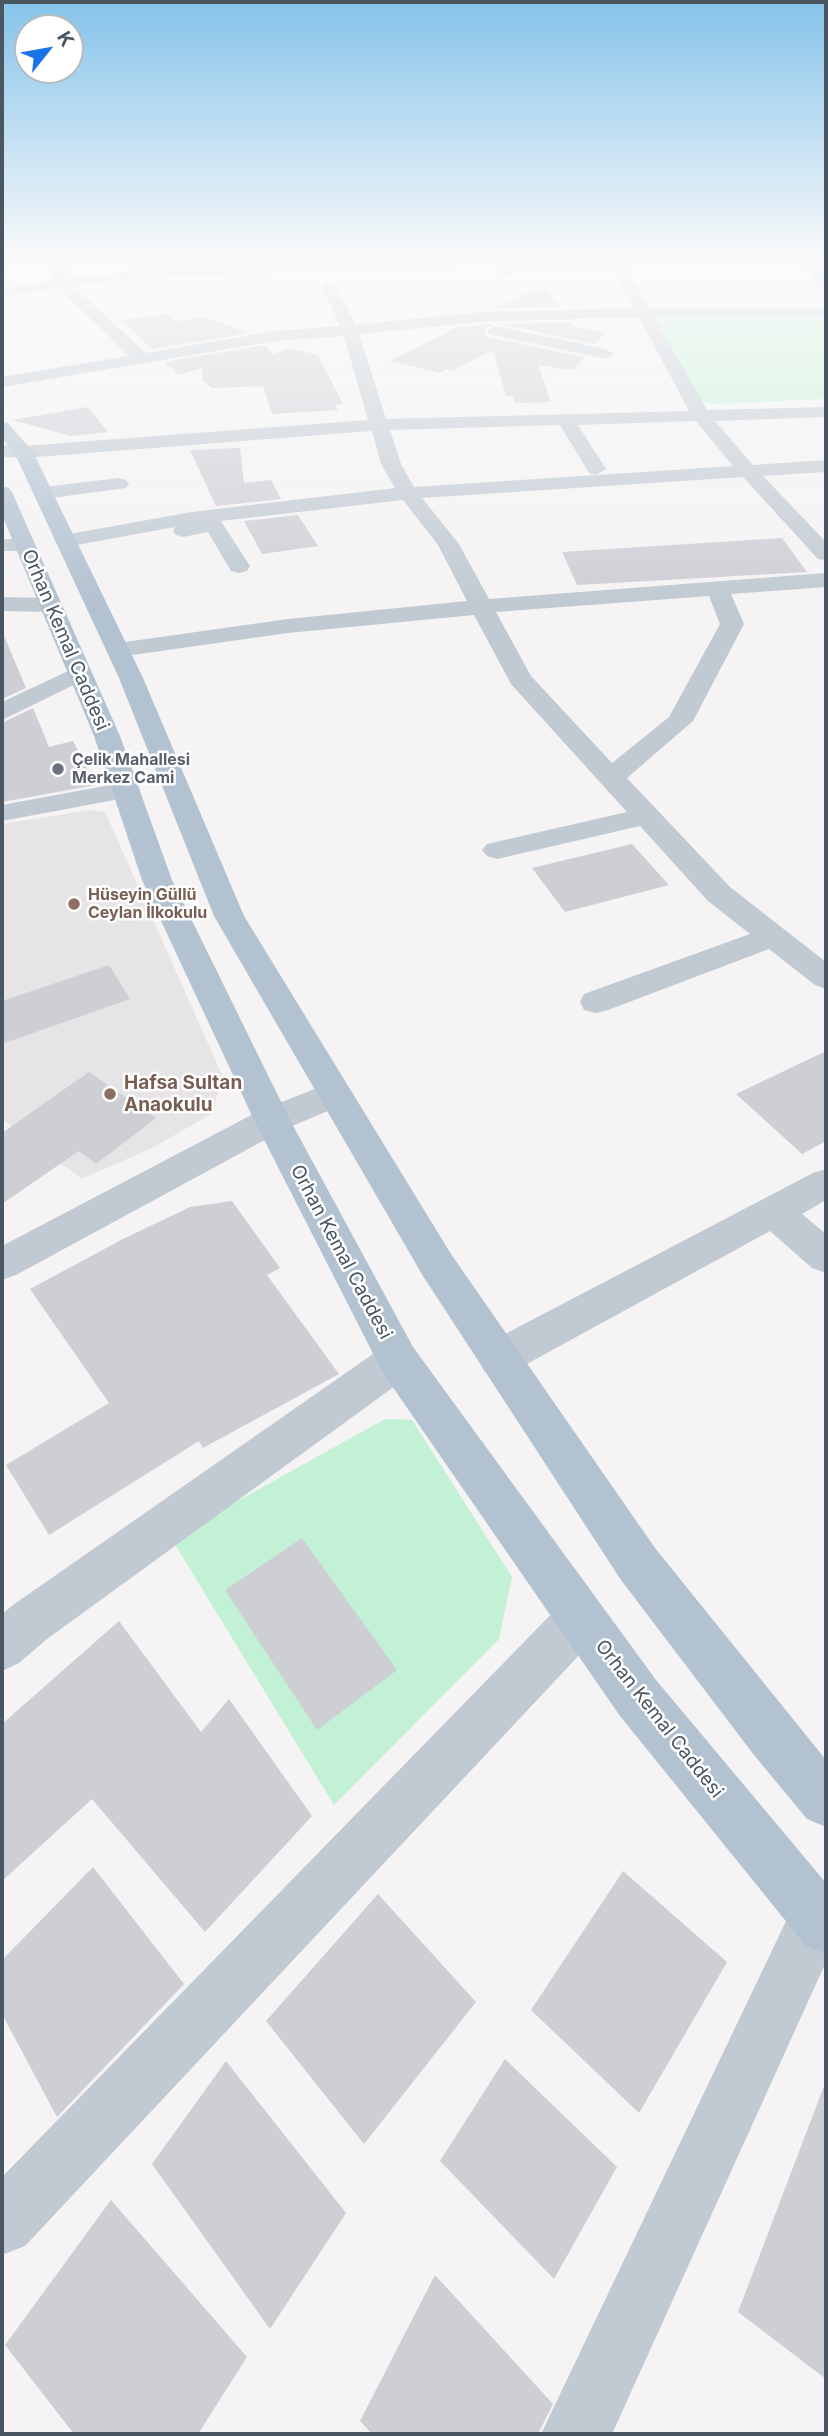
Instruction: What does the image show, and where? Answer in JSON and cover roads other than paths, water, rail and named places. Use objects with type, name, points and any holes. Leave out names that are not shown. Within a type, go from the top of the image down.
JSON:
[{"type":"main road","name":"Orhan Kemal Caddesi","points":[[9,443],[44,493],[118,650],[229,916],[437,1265],[638,1563],[772,1737],[826,1800]]},
{"type":"main road","name":"Orhan Kemal Caddesi","points":[[3,496],[13,545],[49,605],[79,673],[126,790],[157,880],[272,1119],[398,1360],[638,1698],[822,1921]]},
{"type":"street","points":[[2,383],[51,375]]},
{"type":"street","points":[[363,375],[391,464],[408,493],[448,544],[520,679],[719,894],[826,978]]},
{"type":"street","points":[[679,375],[701,416],[747,470],[826,554]]},
{"type":"street","points":[[9,443],[378,425],[826,412]]},
{"type":"street","points":[[565,419],[596,469]]},
{"type":"street","points":[[68,546],[192,518],[408,493],[826,466]]},
{"type":"street","points":[[44,493],[119,484]]},
{"type":"street","points":[[68,546],[214,525],[239,566]]},
{"type":"street","points":[[118,650],[288,625],[826,580]]},
{"type":"street","points":[[610,778],[680,721],[732,624],[717,588]]},
{"type":"street","points":[[2,604],[49,605]]},
{"type":"street","points":[[2,712],[79,673]]},
{"type":"street","points":[[2,813],[126,790]]},
{"type":"street","points":[[497,850],[645,816]]},
{"type":"street","points":[[596,1002],[773,937]]},
{"type":"street","points":[[2,1264],[272,1119],[335,1094]]},
{"type":"street","points":[[499,1358],[826,1182]]},
{"type":"street","points":[[773,1211],[826,1257]]},
{"type":"street","points":[[2,1646],[30,1622],[398,1360]]},
{"type":"street","points":[[2,2223],[581,1618]]},
{"type":"street","points":[[576,2434],[822,1921]]},
{"type":"place","name":"Çelik Mahallesi Merkez Cami","points":[[58,769]]},
{"type":"place","name":"Hüseyin Güllü Ceylan İlkokulu","points":[[74,904]]},
{"type":"place","name":"Hafsa Sultan Anaokulu","points":[[110,1094]]}]
